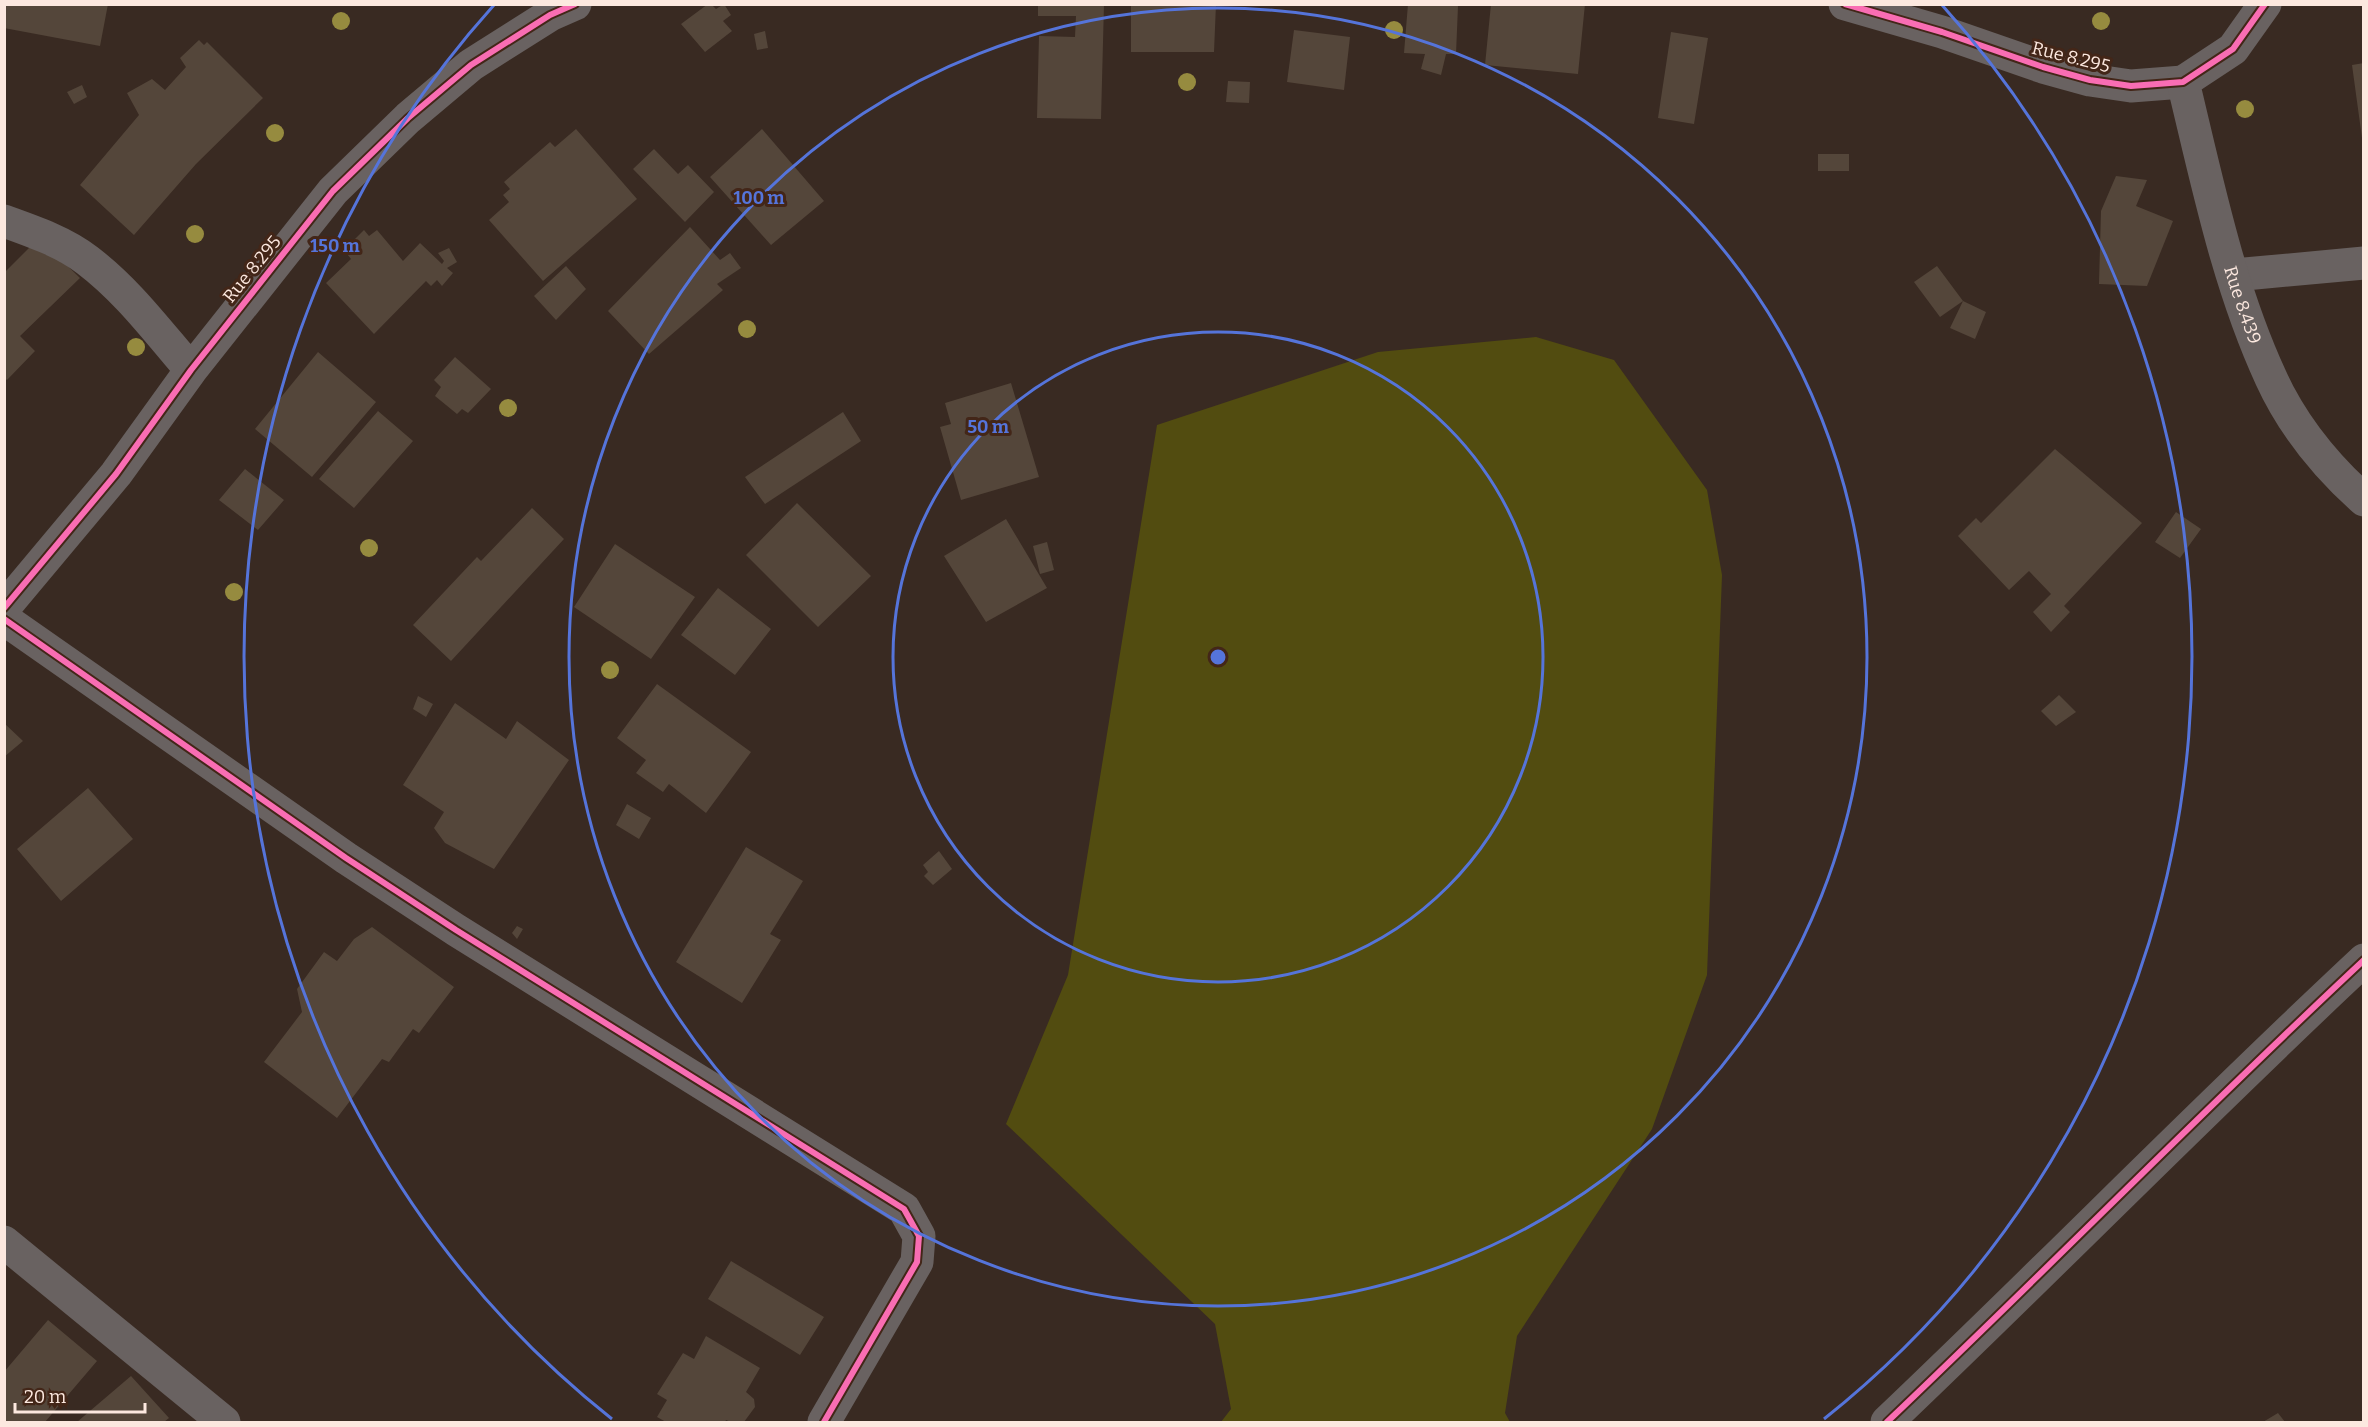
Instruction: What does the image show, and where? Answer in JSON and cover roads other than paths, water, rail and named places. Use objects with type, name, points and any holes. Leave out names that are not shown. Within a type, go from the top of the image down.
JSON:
[{"type":"street","name":"Rue 8.295","points":[[4,609],[116,474],[191,370],[333,191],[408,118],[471,64],[550,15],[574,4]]},
{"type":"street","name":"Rue 8.295","points":[[1845,4],[1942,32],[2043,67],[2090,80],[2131,86],[2182,82],[2233,50],[2265,4]]},
{"type":"street","name":"Rue 8.439","points":[[2182,82],[2214,208],[2246,316],[2271,379],[2306,437],[2349,487],[2364,500]]},
{"type":"street","points":[[4,221],[34,232],[85,258],[119,286],[191,370]]},
{"type":"street","points":[[2234,275],[2364,262]]},
{"type":"street","points":[[4,619],[346,858],[456,930],[904,1209],[919,1236],[917,1262],[824,1422]]},
{"type":"street","points":[[1887,1422],[2008,1307],[2296,1023],[2364,960]]},
{"type":"street","points":[[4,1242],[224,1422]]}]
